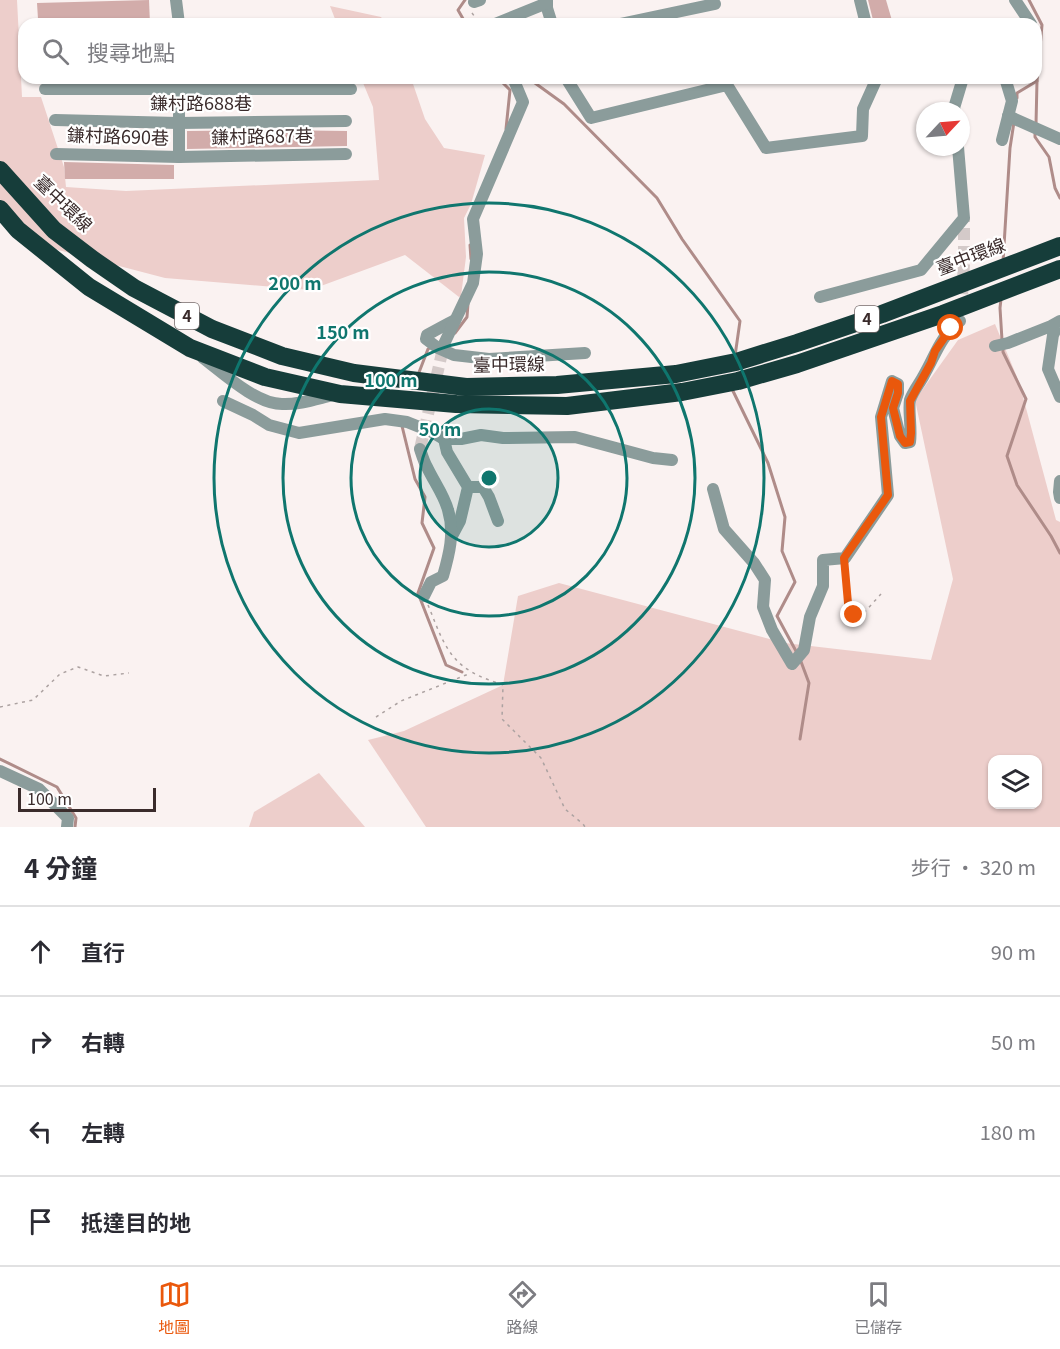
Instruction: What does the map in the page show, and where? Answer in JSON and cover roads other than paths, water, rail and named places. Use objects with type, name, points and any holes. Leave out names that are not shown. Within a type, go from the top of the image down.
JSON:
[{"type":"highway","name":"臺中環線","points":[[0,170],[54,230],[92,259],[134,288],[212,329],[282,356],[354,373],[466,387],[557,385],[676,374],[733,363],[871,317],[1060,246]]},
{"type":"highway","name":"4","points":[[0,209],[18,230],[89,287],[190,348],[265,377],[340,394],[456,404],[567,406],[682,392],[731,382],[819,356],[943,314],[1060,269]]},
{"type":"street","points":[[176,0],[178,18]]},
{"type":"street","points":[[860,0],[864,18]]},
{"type":"street","points":[[1015,0],[1027,18]]},
{"type":"street","points":[[509,18],[547,2],[551,18]]},
{"type":"street","points":[[648,18],[715,4]]},
{"type":"street","points":[[45,89],[179,84],[351,89]]},
{"type":"street","points":[[179,84],[179,157]]},
{"type":"street","points":[[444,344],[473,283],[477,254],[473,219],[523,102],[516,84]]},
{"type":"street","points":[[570,84],[591,118],[727,85],[766,148],[862,136],[863,109],[874,84]]},
{"type":"street","points":[[956,102],[961,84]]},
{"type":"street","points":[[1002,140],[1012,101],[1007,84]]},
{"type":"street","points":[[1008,116],[1060,139]]},
{"type":"street","name":"鎌村路688巷","points":[[55,120],[178,123],[346,121]]},
{"type":"street","name":"鎌村路690巷","points":[[56,154],[179,157]]},
{"type":"street","name":"鎌村路687巷","points":[[179,157],[346,154]]},
{"type":"street","points":[[820,297],[921,270],[964,218],[959,156]]},
{"type":"street","points":[[455,320],[427,335],[426,339],[438,348],[454,355],[489,359],[585,353]]},
{"type":"street","points":[[713,489],[724,529],[765,580],[763,608],[772,630],[792,664],[804,650],[810,617],[823,586],[823,560],[844,558],[888,495],[881,417],[892,381],[898,384],[898,393],[893,408],[900,436],[905,443],[910,442],[910,401],[935,351],[951,328],[960,321]]},
{"type":"street","points":[[995,346],[1008,343],[1060,321]]},
{"type":"street","points":[[1060,321],[1053,335],[1048,369],[1060,397]]},
{"type":"street","points":[[223,401],[269,424],[299,434],[385,419],[407,422],[444,439],[461,439],[481,435],[503,438],[575,437],[653,458],[672,460]]},
{"type":"street","points":[[444,439],[447,452],[468,487],[460,521],[452,536]]},
{"type":"street","points":[[420,450],[448,511],[452,536],[443,576],[431,582],[424,596]]},
{"type":"street","points":[[1060,482],[1060,498]]},
{"type":"street","points":[[468,487],[483,487],[498,521]]},
{"type":"street","points":[[0,771],[39,789],[68,818],[67,827]]},
{"type":"waterway","points":[[463,18],[458,10],[465,0]]},
{"type":"waterway","points":[[1029,0],[1038,18]]},
{"type":"waterway","points":[[504,84],[510,90],[506,129]]},
{"type":"waterway","points":[[536,84],[564,104],[657,198],[682,239],[740,321],[735,356]]},
{"type":"waterway","points":[[1017,98],[1017,93],[1032,84]]},
{"type":"waterway","points":[[1036,124],[1037,84]]},
{"type":"waterway","points":[[1003,262],[1010,148],[1014,122]]},
{"type":"waterway","points":[[1035,133],[1035,137],[1049,157],[1055,188],[1060,198]]},
{"type":"waterway","points":[[470,245],[471,259]]},
{"type":"waterway","points":[[1001,299],[1002,340]]},
{"type":"waterway","points":[[455,333],[467,317],[468,304]]},
{"type":"waterway","points":[[1003,346],[1003,352],[1026,399],[1007,456],[1017,485],[1060,553]]},
{"type":"waterway","points":[[418,375],[428,349],[432,347]]},
{"type":"waterway","points":[[732,389],[768,463],[785,517],[782,551],[795,582],[777,616],[797,653]]},
{"type":"waterway","points":[[402,426],[415,479],[425,497],[422,523],[434,548],[418,593],[446,665],[462,672]]},
{"type":"waterway","points":[[800,659],[809,683],[800,739]]},
{"type":"waterway","points":[[0,759],[57,787],[76,818],[75,827]]},
{"type":"tunnel","points":[[961,312],[964,218]]},
{"type":"tunnel","points":[[420,449],[444,344]]}]
